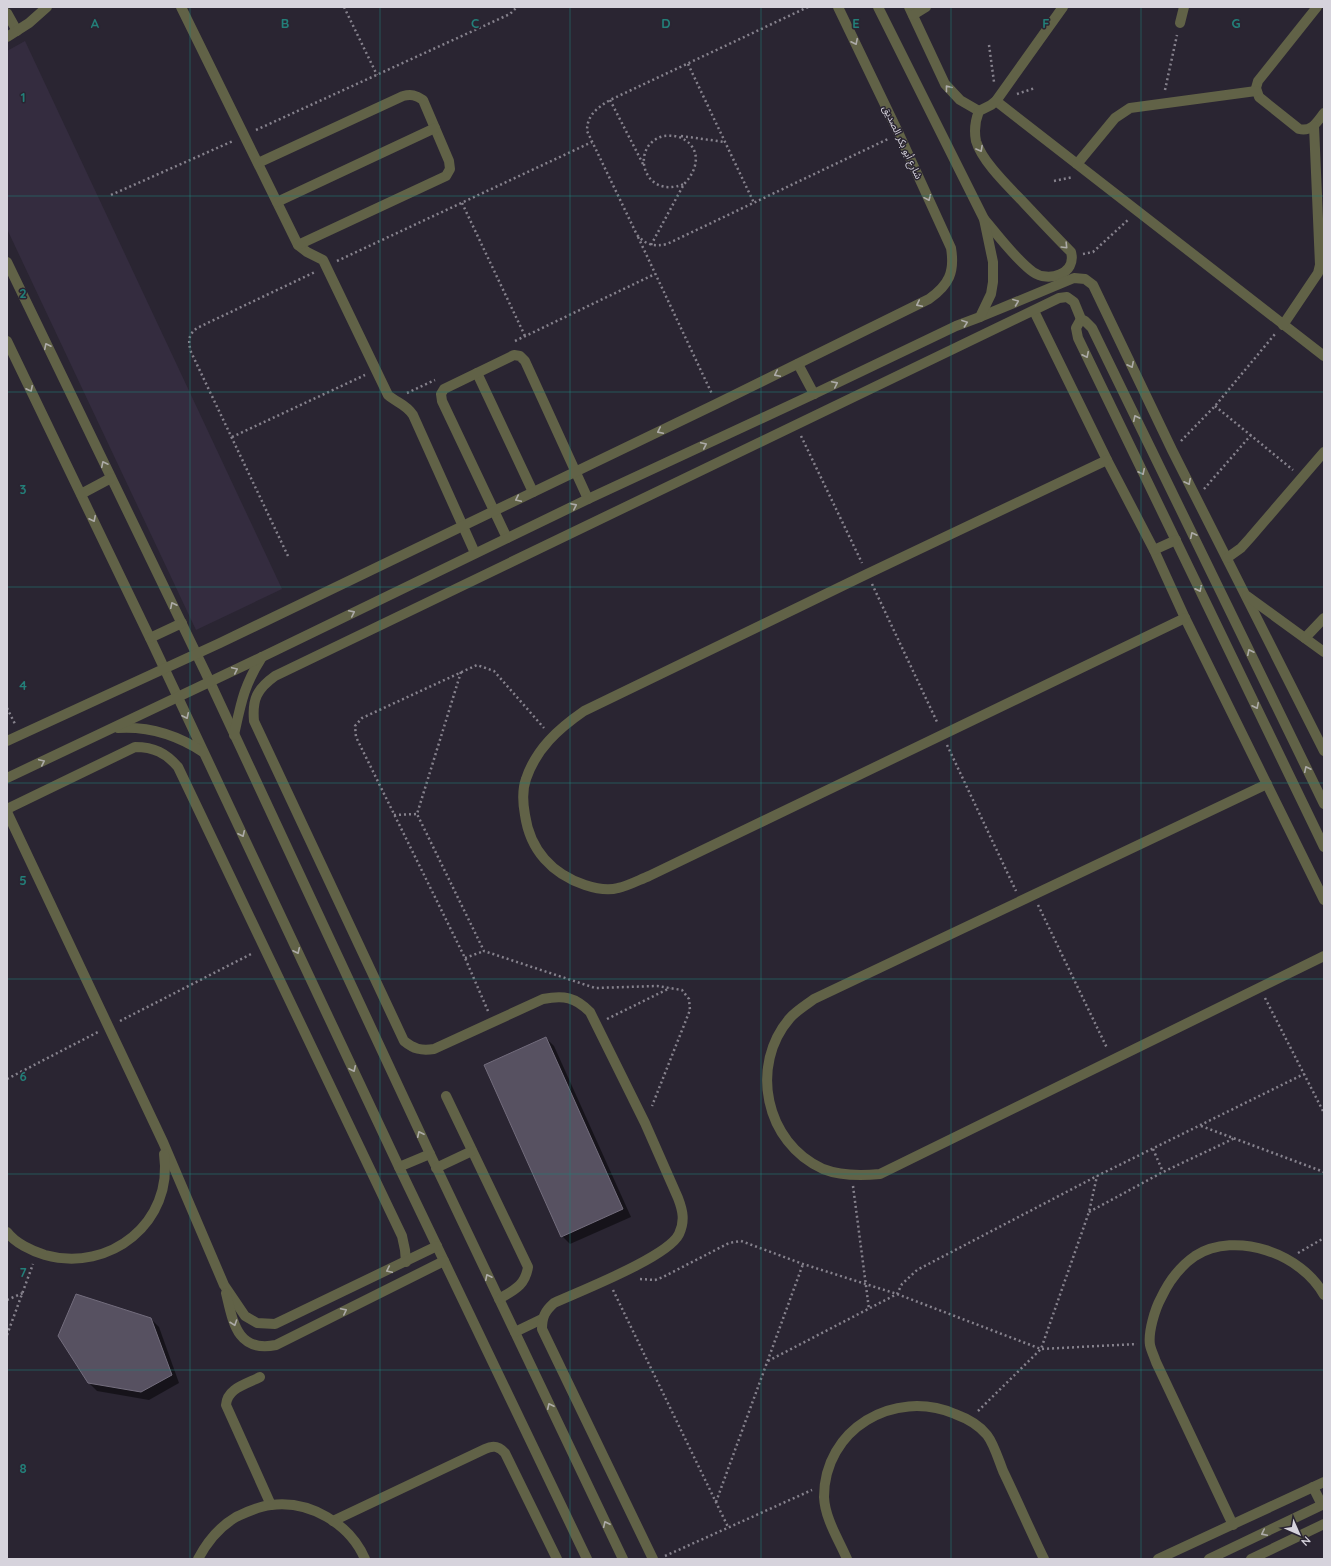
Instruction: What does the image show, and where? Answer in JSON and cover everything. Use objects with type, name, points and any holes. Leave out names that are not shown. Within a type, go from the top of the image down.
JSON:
[{"type":"street","points":[[7,37],[29,23],[47,7]]},
{"type":"street","points":[[181,7],[298,245],[307,252],[323,260],[388,395],[405,404],[413,415],[475,553]]},
{"type":"street","name":"شارع أبو بكر الصديق","points":[[798,364],[929,299],[940,291],[948,280],[953,260],[951,248],[899,134],[838,7]]},
{"type":"street","points":[[878,7],[984,219],[993,262],[993,282],[990,294],[980,317]]},
{"type":"street","points":[[926,7],[911,11],[944,84],[960,100],[979,111]]},
{"type":"street","points":[[984,219],[1024,264],[1034,273],[1042,276],[1054,277],[1066,272],[1072,262],[1071,252],[1006,184],[980,149],[975,134],[976,118],[979,111],[996,101],[1063,7]]},
{"type":"street","points":[[1180,23],[1184,7]]},
{"type":"street","points":[[1317,7],[1258,81],[1256,91],[1259,97],[1295,127],[1303,130],[1314,126],[1324,113]]},
{"type":"street","points":[[7,12],[17,31]]},
{"type":"street","points":[[1077,164],[1116,118],[1130,108],[1256,91]]},
{"type":"street","points":[[258,163],[403,96],[410,94],[423,100],[449,161],[450,169],[446,176],[298,245]]},
{"type":"street","points":[[996,101],[1324,356]]},
{"type":"street","points":[[1283,325],[1318,273],[1320,265],[1314,126]]},
{"type":"street","points":[[277,202],[435,128]]},
{"type":"street","points":[[7,262],[182,622],[436,1168],[623,1559]]},
{"type":"street","points":[[7,778],[177,698],[588,499],[956,326],[1074,278],[1085,279],[1092,285],[1172,450],[1324,751]]},
{"type":"street","points":[[652,1559],[542,1329],[542,1319],[546,1310],[554,1303],[618,1274],[664,1250],[679,1234],[683,1220],[683,1211],[645,1123],[590,1012],[581,1003],[569,998],[556,997],[543,999],[434,1049],[424,1051],[414,1049],[404,1041],[254,721],[253,708],[256,695],[263,685],[274,676],[1063,296],[1074,302],[1081,319],[1092,328],[1324,804]]},
{"type":"street","points":[[1034,310],[1107,460],[1154,550],[1185,618],[1324,900]]},
{"type":"street","points":[[1081,319],[1076,328],[1078,338],[1324,847]]},
{"type":"street","points":[[7,341],[150,638],[399,1167],[587,1559]]},
{"type":"street","points":[[507,538],[444,407],[441,394],[444,389],[514,355],[520,356],[528,367],[588,499]]},
{"type":"street","points":[[7,741],[463,526],[798,364],[814,394]]},
{"type":"street","points":[[478,373],[533,492]]},
{"type":"street","points":[[1227,558],[1241,548],[1324,452]]},
{"type":"street","points":[[1107,460],[584,711],[551,736],[535,759],[526,780],[523,804],[527,827],[536,849],[552,867],[571,880],[593,887],[617,889],[649,876],[943,736],[1185,618]]},
{"type":"street","points":[[81,494],[111,478]]},
{"type":"street","points":[[1154,550],[1176,540]]},
{"type":"street","points":[[1245,594],[1324,652]]},
{"type":"street","points":[[1305,638],[1324,618]]},
{"type":"street","points":[[150,638],[182,622]]},
{"type":"street","points":[[234,735],[245,689],[252,673],[262,657]]},
{"type":"street","points":[[114,728],[146,728],[161,732],[183,740],[203,752]]},
{"type":"street","points":[[406,1262],[402,1236],[178,767],[172,759],[164,753],[145,747],[135,747],[7,810],[163,1142],[224,1285],[240,1310],[250,1320],[263,1324],[275,1324],[406,1262],[437,1246]]},
{"type":"street","points":[[1281,758],[1298,750]]},
{"type":"street","points":[[1267,784],[814,999],[790,1018],[774,1043],[766,1072],[768,1102],[779,1130],[798,1153],[823,1169],[852,1176],[880,1174],[1324,956]]},
{"type":"street","points":[[446,1096],[528,1267],[527,1276],[521,1286],[499,1300]]},
{"type":"street","points":[[7,1232],[22,1245],[38,1253],[57,1258],[78,1259],[98,1256],[118,1248],[134,1236],[148,1221],[158,1203],[164,1183],[166,1162],[163,1142]]},
{"type":"street","points":[[436,1168],[472,1151]]},
{"type":"street","points":[[399,1167],[430,1154]]},
{"type":"street","points":[[1233,1525],[1156,1362],[1150,1344],[1155,1311],[1165,1289],[1178,1270],[1196,1256],[1210,1249],[1225,1246],[1258,1247],[1287,1259],[1301,1268],[1313,1280],[1324,1295]]},
{"type":"street","points":[[224,1285],[232,1320],[239,1335],[253,1345],[268,1347],[276,1345],[444,1261]]},
{"type":"street","points":[[515,1332],[542,1319]]},
{"type":"street","points":[[260,1377],[234,1390],[227,1400],[226,1406],[271,1505]]},
{"type":"street","points":[[847,1559],[826,1512],[825,1484],[834,1455],[842,1442],[858,1425],[877,1414],[898,1407],[921,1406],[946,1410],[969,1420],[987,1435],[1044,1559]]},
{"type":"street","points":[[332,1521],[485,1448],[490,1446],[496,1447],[505,1452],[557,1559]]},
{"type":"street","points":[[1158,1559],[1324,1482]]},
{"type":"street","points":[[1210,1559],[1323,1504],[1313,1487]]},
{"type":"street","points":[[198,1559],[207,1543],[230,1521],[252,1510],[271,1505],[288,1505],[306,1508],[323,1515],[352,1537],[365,1559]]},
{"type":"street","points":[[1251,1559],[1324,1524]]},
{"type":"path","points":[[344,7],[377,75]]},
{"type":"path","points":[[112,196],[510,14],[517,7]]},
{"type":"path","points":[[716,404],[587,131],[587,122],[596,109],[610,100],[808,7]]},
{"type":"path","points":[[1163,103],[1180,23]]},
{"type":"path","points":[[989,45],[996,101]]},
{"type":"path","points":[[688,64],[754,203]]},
{"type":"path","points":[[610,100],[644,164],[646,173],[651,180],[658,185],[667,188],[684,184],[691,178],[695,170],[696,157],[691,145],[676,136]]},
{"type":"path","points":[[636,235],[642,242],[651,245],[659,246],[667,244],[899,134]]},
{"type":"path","points":[[644,164],[647,148],[653,142],[664,136],[725,142]]},
{"type":"path","points":[[651,245],[684,184]]},
{"type":"path","points":[[462,203],[525,336]]},
{"type":"path","points":[[1071,252],[1083,254],[1093,252],[1138,211]]},
{"type":"path","points":[[511,343],[655,274]]},
{"type":"path","points":[[1172,450],[1215,406],[1283,325]]},
{"type":"path","points":[[232,437],[377,370]]},
{"type":"path","points":[[393,399],[435,379]]},
{"type":"path","points":[[1215,406],[1303,478]]},
{"type":"path","points":[[796,425],[1021,900]]},
{"type":"path","points":[[1196,498],[1251,435]]},
{"type":"path","points":[[493,1023],[465,958],[356,737],[355,726],[362,718],[477,665],[494,671],[551,736]]},
{"type":"path","points":[[461,672],[417,814],[484,950]]},
{"type":"path","points":[[7,708],[20,735]]},
{"type":"path","points":[[394,815],[417,814]]},
{"type":"path","points":[[1033,896],[1113,1060]]},
{"type":"path","points":[[7,1078],[264,948]]},
{"type":"path","points":[[465,958],[484,950],[595,988],[657,986],[671,987],[682,990],[689,999],[690,1010],[645,1123]]},
{"type":"path","points":[[596,1024],[671,987]]},
{"type":"path","points":[[1260,987],[1324,1113]]},
{"type":"path","points":[[768,1361],[897,1294],[902,1284],[917,1270],[1097,1176],[1304,1074]]},
{"type":"path","points":[[1201,1126],[1324,1172]]},
{"type":"path","points":[[1089,1212],[1163,1172],[1235,1138]]},
{"type":"path","points":[[1153,1149],[1163,1172]]},
{"type":"path","points":[[852,1176],[869,1309]]},
{"type":"path","points":[[969,1420],[1041,1349],[1089,1212],[1097,1176]]},
{"type":"path","points":[[1287,1259],[1324,1238]]},
{"type":"path","points":[[618,1274],[647,1280],[655,1280],[729,1243],[741,1241],[804,1264],[897,1294],[1041,1349],[1150,1344]]},
{"type":"path","points":[[7,1335],[38,1253]]},
{"type":"path","points":[[716,1502],[804,1264]]},
{"type":"path","points":[[607,1279],[728,1528]]},
{"type":"path","points":[[7,1300],[23,1292]]},
{"type":"path","points":[[664,1556],[825,1484]]},
{"type":"shaded area","points":[[25,41],[282,589],[196,630],[7,229],[7,51]]},
{"type":"building","points":[[546,1037],[623,1209],[561,1237],[484,1065]]},
{"type":"building","points":[[76,1294],[151,1318],[172,1375],[141,1392],[88,1383],[58,1336]]}]
